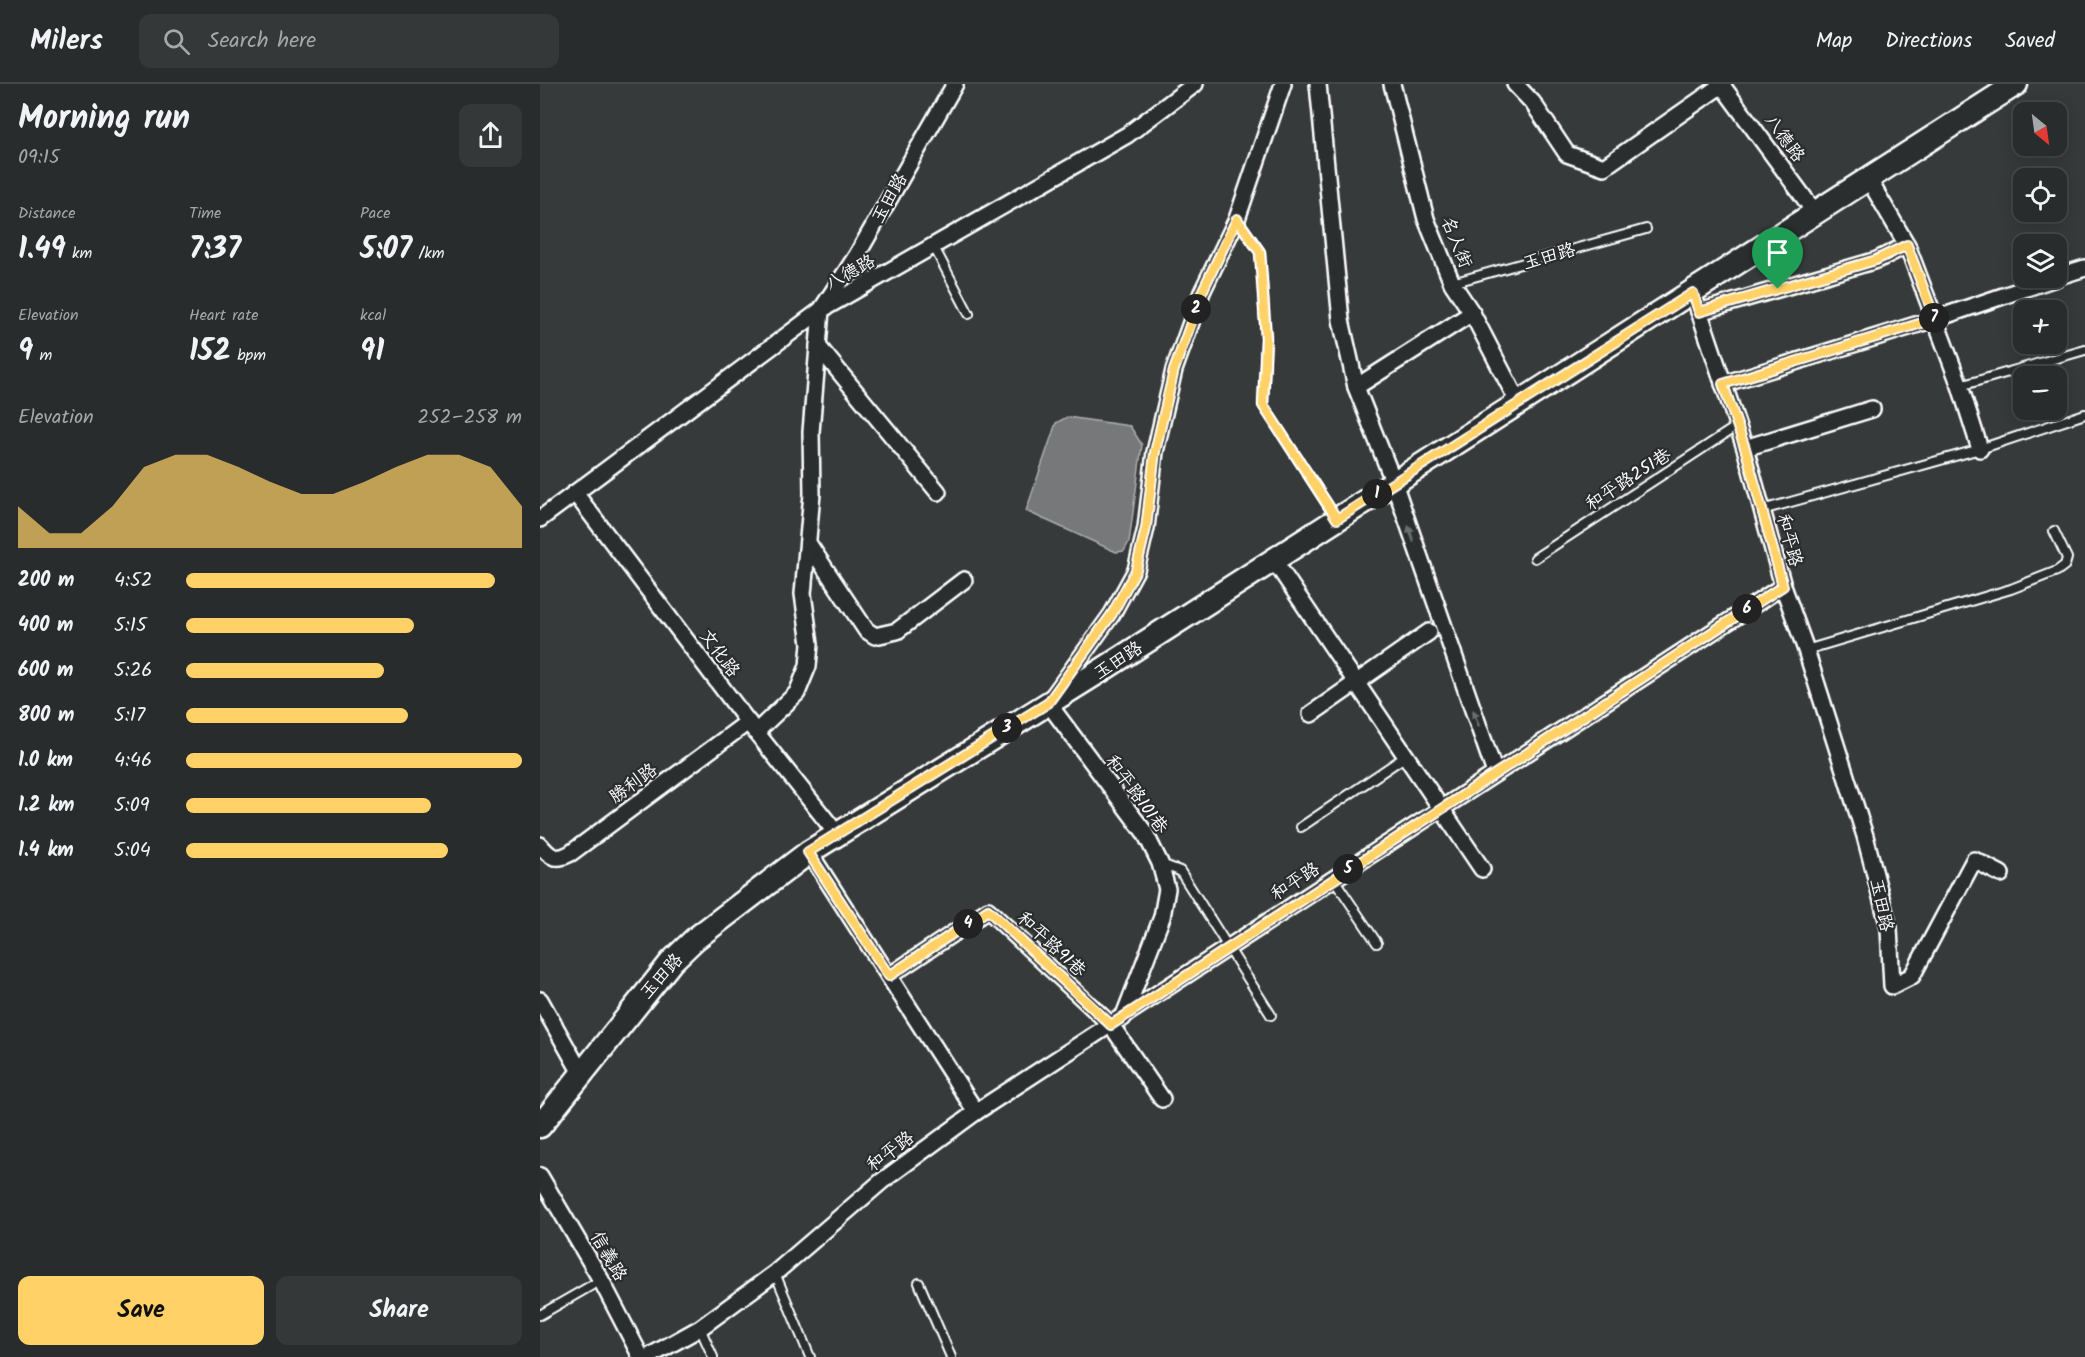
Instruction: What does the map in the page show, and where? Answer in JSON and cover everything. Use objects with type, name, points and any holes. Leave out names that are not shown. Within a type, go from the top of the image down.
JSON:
[{"type":"street","name":"玉田路","points":[[821,310],[857,255],[955,84]]},
{"type":"street","name":"八德路","points":[[540,519],[821,310],[1127,135],[1195,84]]},
{"type":"street","points":[[1048,703],[1112,614],[1136,570],[1146,528],[1155,452],[1174,370],[1202,292],[1237,219],[1283,84]]},
{"type":"street","points":[[1318,84],[1341,320],[1356,387],[1394,483],[1496,773]]},
{"type":"street","name":"名人街","points":[[1392,84],[1426,219],[1452,283],[1472,313],[1518,402]]},
{"type":"street","name":"八德路","points":[[1515,84],[1533,103],[1567,154],[1604,166],[1722,84],[1816,214]]},
{"type":"street","name":"玉田路","points":[[540,1126],[580,1073],[672,961],[695,939],[808,852],[1048,703],[1518,402],[1696,303],[1816,214],[2016,84]]},
{"type":"street","points":[[1869,180],[1907,245],[1960,386],[1980,449]]},
{"type":"street","points":[[1696,303],[1876,260],[1907,245]]},
{"type":"street","points":[[2067,274],[2085,268]]},
{"type":"street","points":[[1723,384],[1935,319],[2024,288]]},
{"type":"street","name":"和平路","points":[[648,1357],[700,1328],[776,1273],[882,1181],[976,1112],[1783,586],[1745,448],[1696,303]]},
{"type":"street","points":[[752,727],[797,693],[808,666],[810,644],[803,594],[812,494],[811,432],[821,310]]},
{"type":"street","points":[[1356,387],[1472,313]]},
{"type":"street","points":[[818,346],[938,492]]},
{"type":"street","points":[[1745,448],[1872,409]]},
{"type":"street","name":"文化路","points":[[575,493],[752,727],[837,834]]},
{"type":"street","points":[[808,543],[867,630],[875,636],[897,631],[964,580]]},
{"type":"street","points":[[1273,560],[1358,682],[1440,809],[1482,869]]},
{"type":"street","name":"玉田路","points":[[1783,586],[1806,650],[1882,896],[1889,928],[1892,986],[1912,976],[1974,860],[2001,874]]},
{"type":"street","points":[[1311,714],[1430,632]]},
{"type":"street","name":"和平路101巷","points":[[1048,703],[1139,825],[1160,863],[1167,889],[1162,917],[1117,1022]]},
{"type":"street","name":"勝利路","points":[[540,846],[550,857],[560,859],[571,853],[752,727]]},
{"type":"street","points":[[808,852],[976,1112]]},
{"type":"street","name":"和平路91巷","points":[[889,976],[988,910],[1117,1022],[1162,1099]]},
{"type":"street","points":[[540,1000],[580,1073]]},
{"type":"street","name":"信義路","points":[[540,1176],[602,1280],[641,1357]]},
{"type":"lane","points":[[1237,219],[1260,252],[1266,338],[1263,405],[1337,519]]},
{"type":"lane","name":"玉田路","points":[[1452,283],[1646,229]]},
{"type":"lane","points":[[934,247],[969,314]]},
{"type":"lane","points":[[1960,386],[2085,350]]},
{"type":"lane","points":[[1762,510],[1980,449],[2085,414]]},
{"type":"lane","name":"和平路251巷","points":[[1535,558],[1737,426]]},
{"type":"lane","points":[[1806,650],[2011,589],[2057,571],[2064,565],[2067,558],[2054,531]]},
{"type":"lane","points":[[1300,827],[1406,756]]},
{"type":"lane","points":[[1160,863],[1180,871],[1271,1015]]},
{"type":"lane","points":[[1334,879],[1377,943]]},
{"type":"lane","points":[[776,1273],[810,1357]]},
{"type":"lane","points":[[540,1315],[602,1280]]},
{"type":"lane","points":[[919,1283],[951,1357]]},
{"type":"lane","points":[[700,1328],[713,1357]]},
{"type":"shaded area","points":[[1067,417],[1130,426],[1142,445],[1129,542],[1124,551],[1116,552],[1026,511],[1056,423]]},
{"type":"route","points":[[1237,219],[1260,252],[1266,338],[1263,405],[1337,519],[1693,293],[1699,312],[1778,289],[1876,260],[1907,245],[1935,319],[1723,384],[1745,448],[1783,586],[1111,1025],[988,910],[889,976],[808,852],[1048,703],[1112,614],[1136,570],[1146,528],[1155,452],[1174,370],[1202,292],[1237,219]]}]
